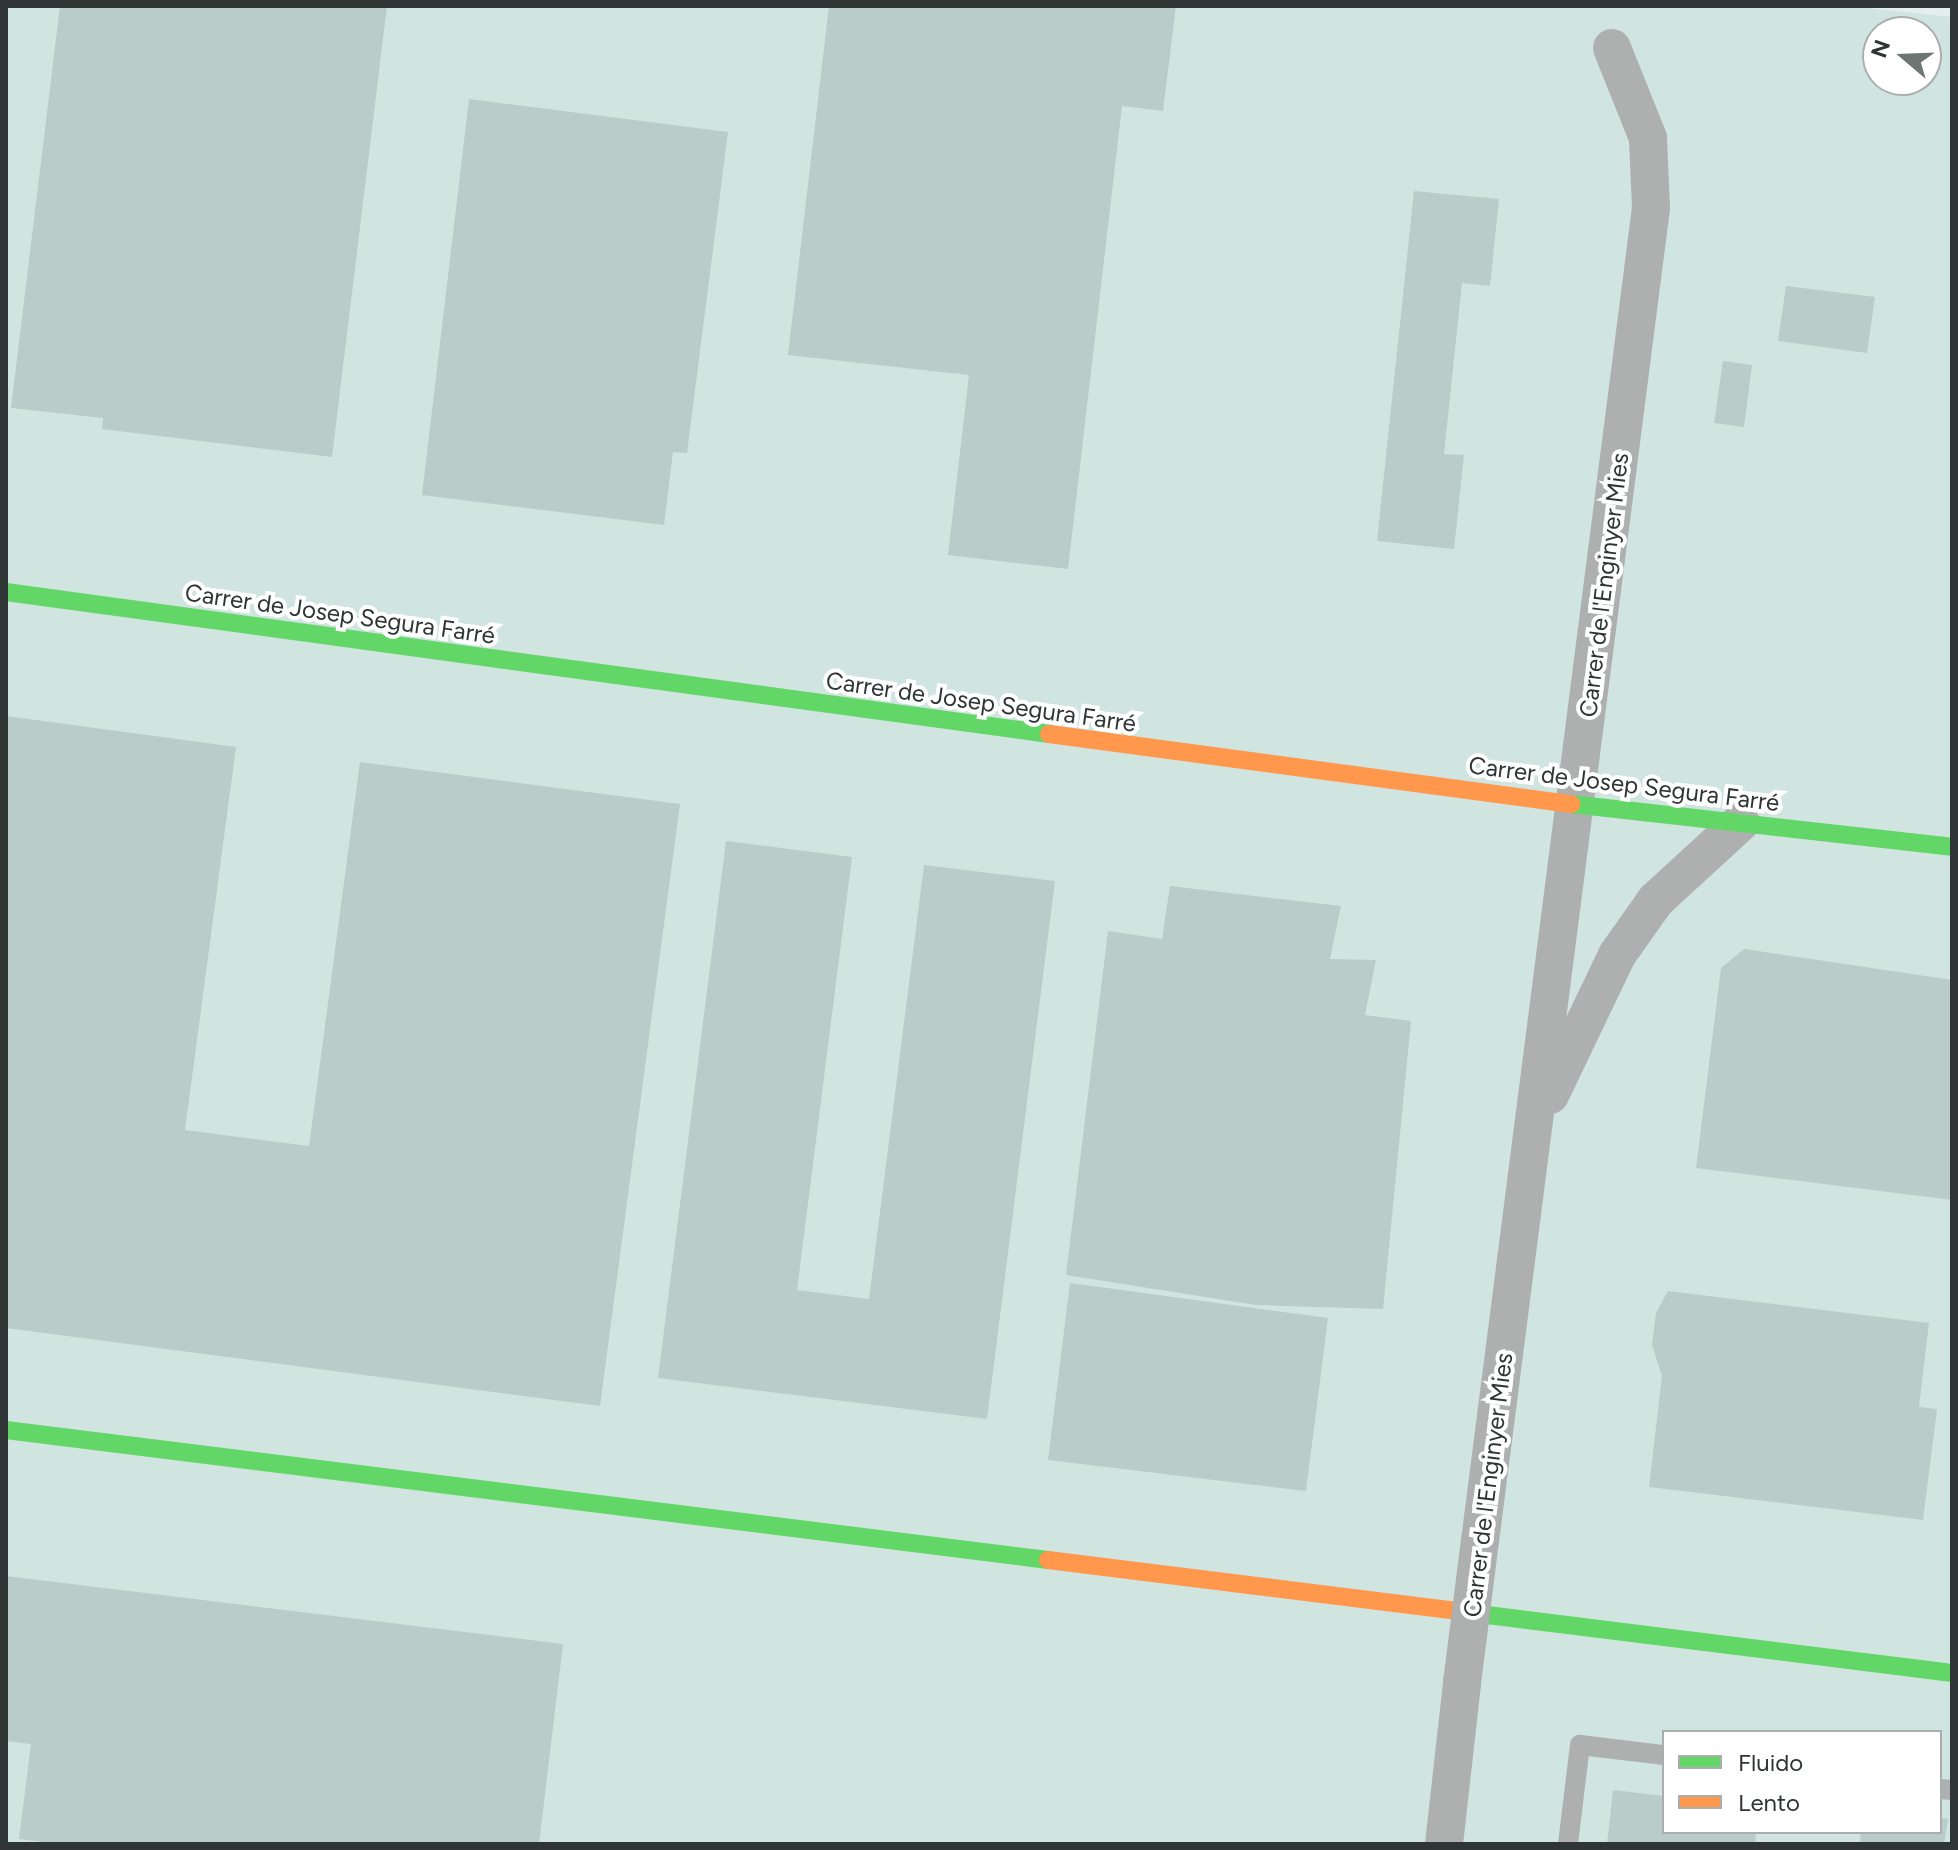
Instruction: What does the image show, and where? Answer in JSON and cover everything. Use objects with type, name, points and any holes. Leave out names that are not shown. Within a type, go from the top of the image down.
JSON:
[{"type":"street","name":"Carrer de l'Enginyer Mies","points":[[1444,1844],[1651,208],[1648,138],[1612,48]]},
{"type":"street","name":"Carrer de Josep Segura Farré","points":[[6,592],[1575,805],[1952,847]]},
{"type":"street","name":"Carrer de l'Enginyer Mies","points":[[1535,1126],[1617,955],[1656,900],[1741,822]]},
{"type":"street","points":[[6,1430],[1952,1673]]},
{"type":"lane","points":[[1568,1844],[1580,1745],[1662,1755]]},
{"type":"shaded area","points":[[6,6],[1849,6],[1952,17],[1952,1844],[6,1844]]},
{"type":"building","points":[[60,6],[387,6],[332,457],[102,429],[103,418],[11,408]]},
{"type":"building","points":[[829,6],[1176,6],[1163,111],[1122,106],[1068,569],[948,555],[969,375],[788,355]]},
{"type":"building","points":[[469,99],[728,132],[687,453],[673,452],[664,525],[422,495]]},
{"type":"building","points":[[1414,191],[1499,199],[1490,286],[1462,283],[1444,454],[1464,455],[1454,549],[1377,541]]},
{"type":"building","points":[[1786,286],[1875,297],[1867,353],[1778,341]]},
{"type":"building","points":[[1723,361],[1752,365],[1744,427],[1714,423]]},
{"type":"building","points":[[6,716],[236,747],[185,1130],[309,1146],[360,762],[680,804],[600,1406],[6,1328]]},
{"type":"building","points":[[726,841],[852,857],[797,1290],[869,1299],[924,865],[1055,881],[987,1419],[658,1378]]},
{"type":"building","points":[[1170,886],[1341,906],[1330,959],[1376,960],[1365,1015],[1411,1021],[1383,1309],[1256,1305],[1066,1275],[1108,931],[1162,939]]},
{"type":"building","points":[[1744,949],[1952,980],[1952,1200],[1696,1168],[1721,968]]},
{"type":"building","points":[[1070,1283],[1328,1318],[1306,1491],[1048,1460]]},
{"type":"building","points":[[1668,1291],[1929,1323],[1919,1407],[1937,1409],[1923,1520],[1649,1487],[1662,1376],[1652,1345],[1656,1313]]},
{"type":"building","points":[[6,1576],[563,1644],[539,1844],[58,1844],[19,1839],[31,1744],[6,1741]]},
{"type":"building","points":[[1613,1790],[1662,1796],[1662,1834],[1756,1834],[1755,1844],[1607,1844]]},
{"type":"building","points":[[1942,1818],[1948,1819],[1944,1844],[1860,1844],[1861,1834],[1942,1834]]},
{"type":"traffic: fast","points":[[6,592],[1049,734]]},
{"type":"traffic: fast","points":[[1571,804],[1952,847]]},
{"type":"traffic: fast","points":[[6,1430],[1048,1560]]},
{"type":"traffic: fast","points":[[1471,1613],[1952,1673]]},
{"type":"traffic: slow","points":[[1049,734],[1571,804]]},
{"type":"traffic: slow","points":[[1048,1560],[1471,1613]]}]
